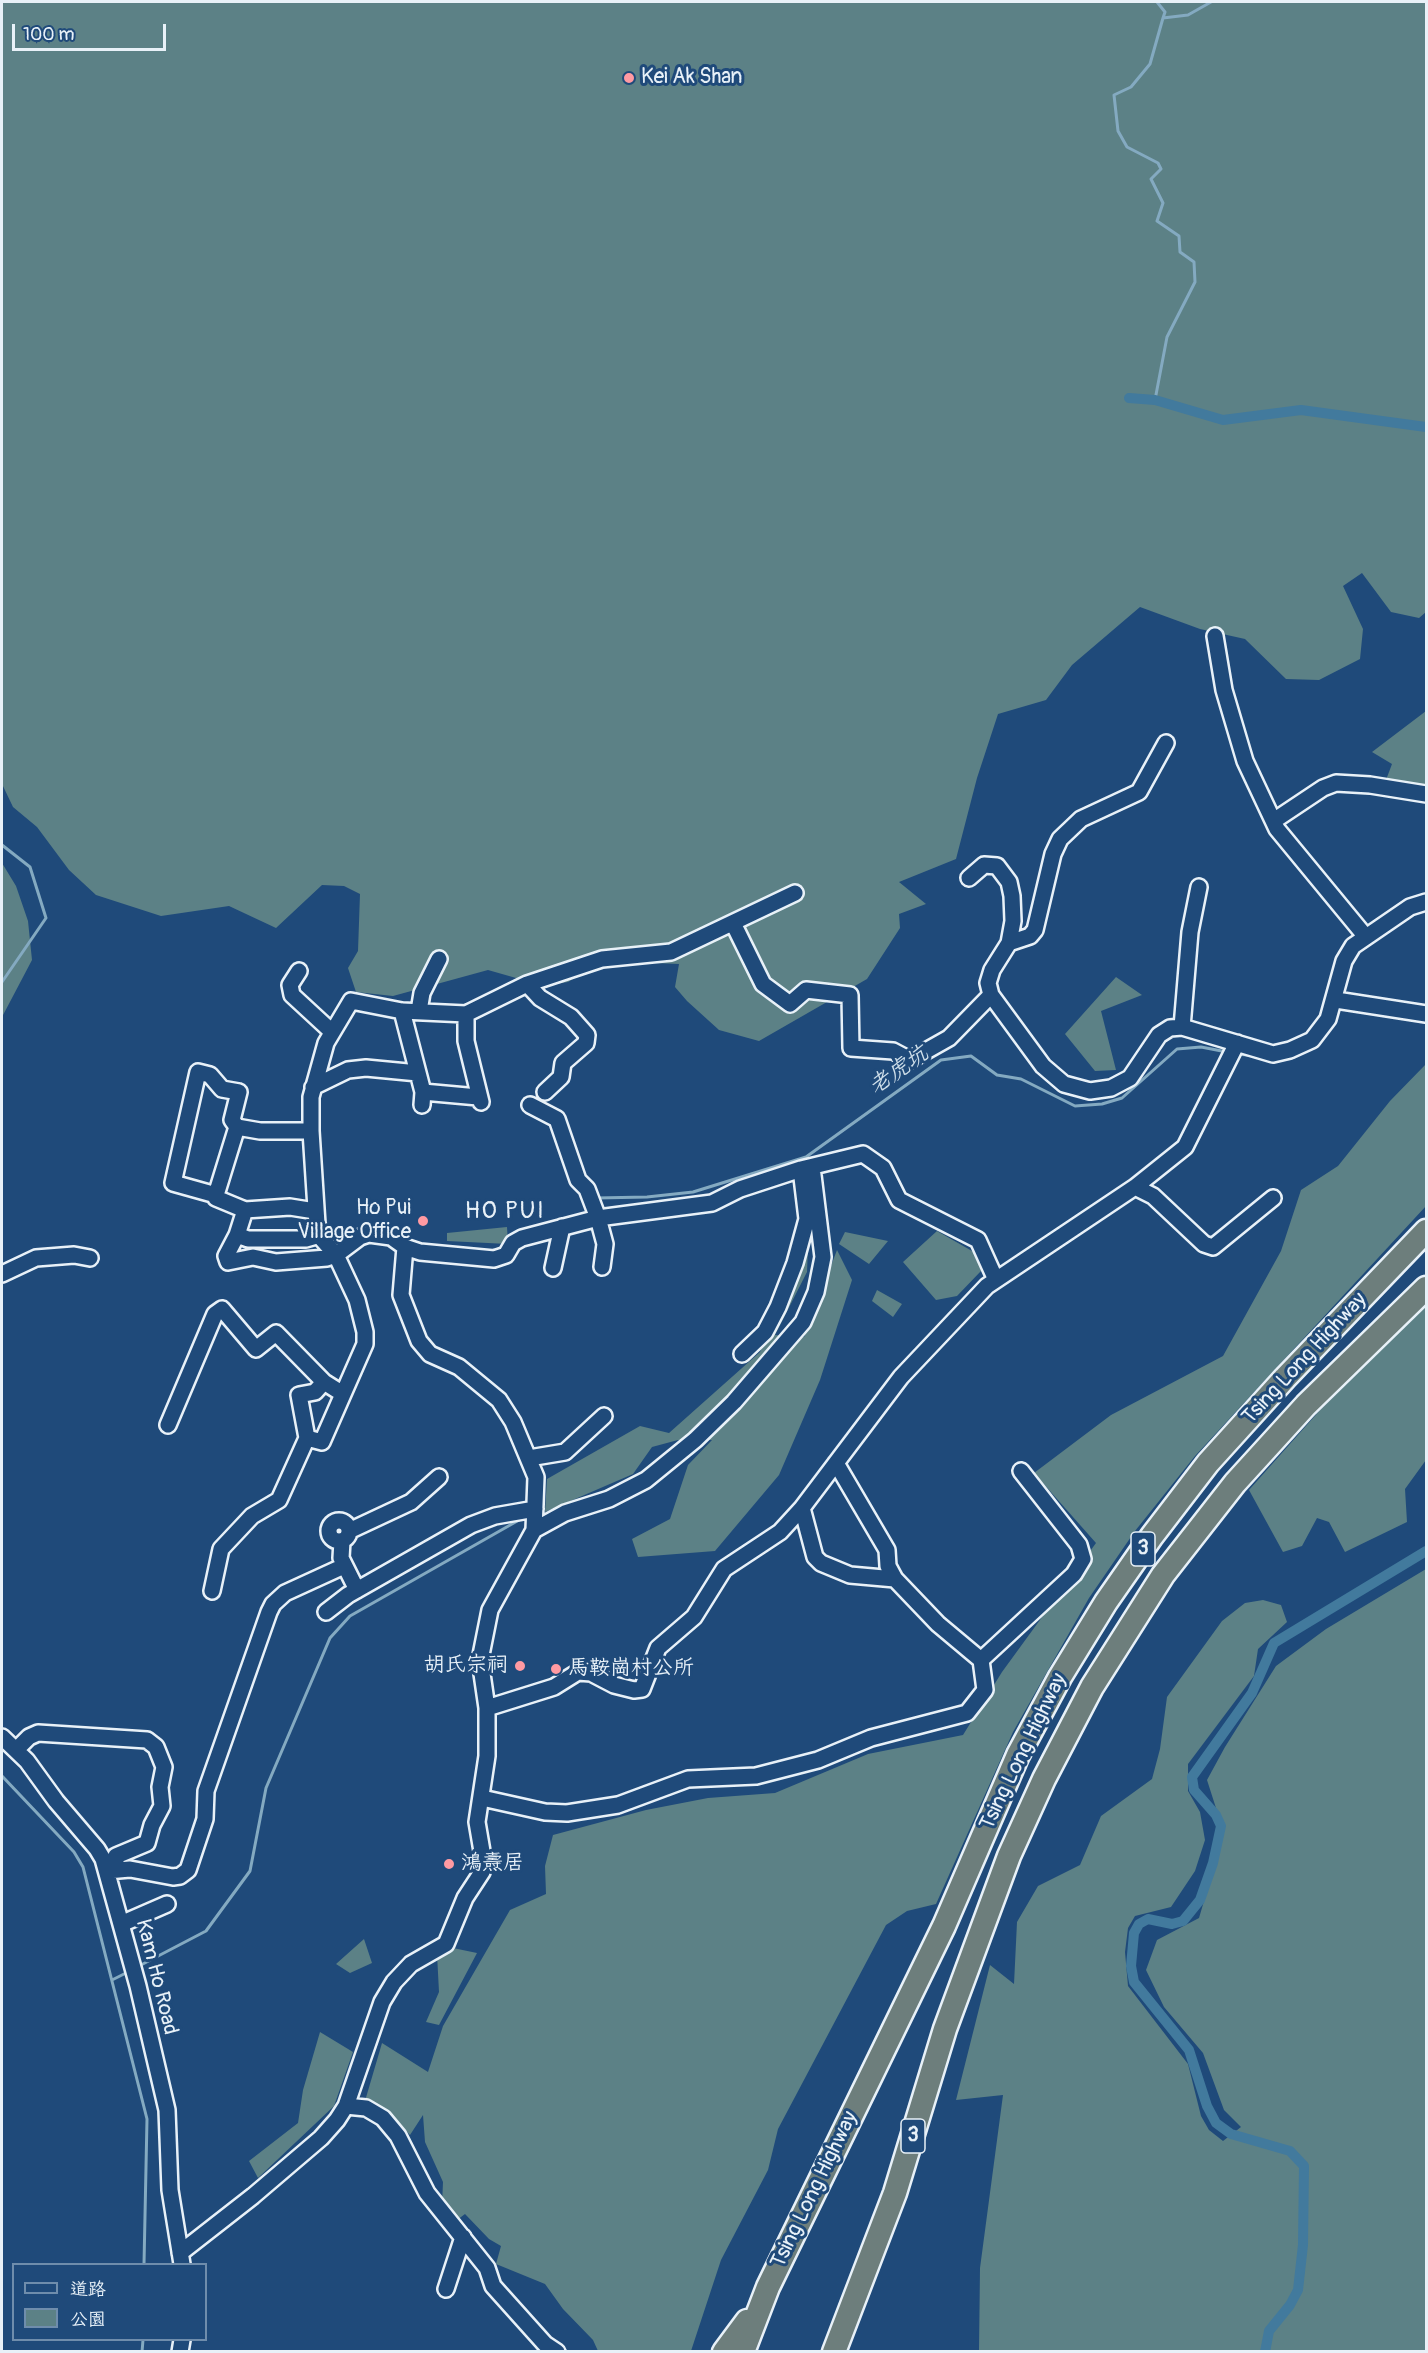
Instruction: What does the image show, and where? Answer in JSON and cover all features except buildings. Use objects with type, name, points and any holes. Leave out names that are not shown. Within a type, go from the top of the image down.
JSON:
[{"type":"highway","name":"Tsing Long Highway","points":[[744,2352],[762,2301],[944,1926],[1018,1755],[1060,1677],[1152,1536],[1208,1463],[1285,1378],[1426,1231]]},
{"type":"highway","name":"Tsing Long Highway","points":[[839,2345],[895,2193],[945,2029],[1006,1866],[1044,1779],[1092,1687],[1163,1575],[1235,1483],[1306,1405],[1426,1288]]},
{"type":"highway","points":[[724,2352],[762,2301]]},
{"type":"street","points":[[1215,636],[1224,690],[1245,761],[1286,842],[1366,937]]},
{"type":"street","points":[[1009,943],[1030,936],[1035,930],[1053,854],[1060,839],[1081,819],[1139,792],[1166,743]]},
{"type":"street","points":[[1275,820],[1330,784],[1370,785],[1426,794]]},
{"type":"street","points":[[969,878],[984,865],[993,864],[1000,869],[1009,882],[1013,921],[1009,943],[992,970],[988,983],[991,995],[1043,1066],[1064,1084],[1090,1091],[1111,1088],[1130,1078],[1159,1035],[1170,1028],[1182,1028],[1234,1051],[1273,1054],[1290,1050],[1312,1040],[1328,1019],[1336,1000],[1344,960],[1353,946],[1410,907],[1426,902]]},
{"type":"street","points":[[1182,1028],[1190,932],[1198,887]]},
{"type":"street","points":[[307,1438],[322,1442],[364,1352],[365,1332],[357,1300],[336,1255],[320,1235],[315,1211],[311,1131],[313,1087],[331,1031],[351,1001],[402,1011],[466,1014],[527,984],[602,959],[671,952],[795,893]]},
{"type":"street","points":[[732,923],[763,984],[790,1004],[806,990],[850,995],[851,1048],[894,1051],[910,1060],[949,1038],[991,995]]},
{"type":"street","points":[[419,1011],[422,993],[439,959]]},
{"type":"street","points":[[299,971],[290,986],[292,995],[331,1031]]},
{"type":"street","points":[[527,984],[540,998],[571,1017],[587,1035],[586,1043],[563,1063],[561,1077],[545,1092]]},
{"type":"street","points":[[1336,1000],[1414,1014],[1426,1014]]},
{"type":"street","points":[[402,1011],[422,1098],[479,1100],[466,1041],[466,1014]]},
{"type":"street","points":[[487,1707],[554,1687],[580,1672],[594,1674],[614,1685],[640,1690],[658,1648],[694,1617],[724,1569],[776,1535],[802,1508],[901,1377],[987,1286],[1135,1187],[1185,1147],[1234,1051]]},
{"type":"street","points":[[313,1087],[348,1070],[366,1068],[418,1073]]},
{"type":"street","points":[[311,1131],[260,1131],[237,1127],[232,1120],[239,1092],[222,1089],[210,1075],[198,1072],[173,1183],[216,1195],[216,1198],[245,1210],[290,1207],[315,1211]]},
{"type":"street","points":[[530,1105],[557,1119],[578,1180],[587,1189],[598,1218],[605,1244],[602,1267]]},
{"type":"street","points":[[216,1195],[237,1127]]},
{"type":"street","points":[[245,1210],[237,1235],[226,1256],[228,1262],[253,1257],[276,1262],[336,1255],[365,1235],[391,1237],[405,1247],[429,1253],[494,1259],[506,1255],[517,1240],[562,1227],[598,1218],[712,1203],[740,1189],[807,1168],[863,1154],[883,1168],[899,1200],[978,1240],[996,1280]]},
{"type":"street","points":[[742,1354],[765,1332],[778,1307],[795,1263],[807,1219],[807,1168]]},
{"type":"street","points":[[534,1530],[565,1513],[609,1499],[646,1480],[711,1425],[803,1322],[816,1292],[823,1257],[807,1168]]},
{"type":"street","points":[[1135,1187],[1153,1196],[1204,1244],[1213,1247],[1273,1198]]},
{"type":"street","points":[[553,1268],[562,1227]]},
{"type":"street","points":[[237,1235],[248,1239],[306,1239],[320,1235]]},
{"type":"street","points":[[181,2259],[321,2138],[346,2106],[382,2002],[394,1982],[411,1964],[446,1944],[465,1898],[482,1872],[484,1863],[477,1822],[487,1756],[487,1707],[480,1660],[487,1619],[495,1598],[534,1530],[536,1477],[510,1415],[494,1395],[459,1367],[430,1354],[419,1341],[401,1295],[405,1247]]},
{"type":"street","points":[[2,1274],[36,1258],[74,1255],[90,1258]]},
{"type":"street","points":[[168,1425],[215,1314],[222,1309],[256,1349],[276,1333],[324,1382],[343,1394]]},
{"type":"street","points":[[212,1592],[220,1549],[252,1516],[279,1500],[307,1438],[300,1395],[315,1392],[324,1382]]},
{"type":"street","points":[[529,1458],[565,1452],[604,1416]]},
{"type":"street","points":[[482,1798],[545,1812],[567,1813],[618,1805],[688,1779],[756,1776],[818,1760],[871,1738],[968,1713],[985,1690],[981,1660],[938,1624],[894,1580],[888,1566],[886,1550],[836,1463]]},
{"type":"street","points":[[981,1660],[1074,1574],[1083,1559],[1079,1545],[1021,1471]]},
{"type":"street","points":[[357,1590],[341,1558],[346,1536],[405,1505],[439,1477]]},
{"type":"street","points":[[802,1508],[816,1557],[821,1563],[850,1575],[894,1580]]},
{"type":"street","points":[[326,1612],[357,1590],[471,1525],[495,1516],[535,1509]]},
{"type":"street","points":[[16,1750],[29,1737],[38,1733],[147,1740],[156,1747],[164,1767],[160,1787],[162,1806],[152,1825],[147,1843],[116,1856],[111,1870],[130,1869],[173,1877],[180,1876],[188,1870],[205,1819],[206,1791],[273,1604],[285,1593],[344,1566]]},
{"type":"street","name":"Kam Ho Road","points":[[2,1737],[16,1750],[98,1849],[111,1870],[121,1924],[167,2110],[170,2137],[170,2190],[181,2259]]},
{"type":"street","points":[[121,1924],[167,1904]]},
{"type":"street","points":[[346,2106],[366,2109],[383,2118],[398,2136],[427,2193],[487,2268],[493,2286],[545,2344],[557,2352]]},
{"type":"street","points":[[446,2289],[463,2237]]},
{"type":"green space","points":[[2,2],[1426,2],[1426,612],[1419,618],[1391,612],[1362,573],[1343,586],[1363,629],[1360,659],[1319,680],[1286,679],[1245,639],[1200,629],[1140,607],[1072,665],[1046,700],[998,714],[977,778],[956,859],[899,882],[926,904],[899,914],[900,928],[867,979],[759,1041],[719,1030],[687,1001],[675,987],[679,964],[602,961],[568,982],[544,986],[488,970],[393,996],[356,992],[348,968],[358,951],[360,894],[344,886],[322,885],[276,928],[229,906],[161,916],[96,895],[69,870],[37,827],[13,807],[2,784]]},
{"type":"green space","points":[[1426,711],[1426,787],[1383,788],[1392,764],[1372,752]]},
{"type":"green space","points":[[2,863],[16,886],[28,921],[32,960],[2,1017]]},
{"type":"green space","points":[[1116,977],[1142,995],[1101,1011],[1116,1070],[1095,1071],[1065,1034]]},
{"type":"green space","points":[[1426,1064],[1426,1206],[1195,1456],[1135,1531],[1089,1598],[1013,1732],[936,1904],[907,1911],[886,1925],[778,2129],[768,2170],[721,2260],[691,2351],[598,2351],[593,2340],[563,2309],[545,2284],[496,2264],[501,2246],[489,2239],[465,2214],[457,2220],[442,2205],[443,2182],[425,2142],[423,2115],[410,2135],[391,2116],[365,2101],[382,2043],[428,2072],[443,2026],[510,1910],[546,1894],[545,1866],[553,1835],[646,1810],[708,1798],[775,1793],[868,1754],[963,1735],[1002,1672],[1096,1543],[1034,1473],[1111,1415],[1223,1356],[1281,1251],[1301,1190],[1338,1166],[1390,1101]]},
{"type":"green space","points":[[809,1223],[807,1272],[775,1335],[804,1337],[837,1250],[852,1280],[820,1380],[779,1475],[715,1551],[638,1557],[632,1539],[670,1519],[688,1465],[712,1440],[678,1440],[652,1447],[633,1474],[545,1512],[547,1479],[640,1426],[669,1433],[760,1352]]},
{"type":"green space","points":[[507,1227],[508,1244],[447,1241],[447,1233]]},
{"type":"green space","points":[[937,1231],[979,1255],[981,1271],[957,1296],[936,1300],[903,1262]]},
{"type":"green space","points":[[845,1232],[888,1241],[869,1264],[839,1244]]},
{"type":"green space","points":[[877,1290],[902,1304],[893,1317],[872,1301]]},
{"type":"green space","points":[[1426,1306],[1426,1460],[1405,1489],[1407,1522],[1345,1552],[1329,1522],[1317,1518],[1302,1546],[1283,1552],[1249,1490],[1321,1409]]},
{"type":"green space","points":[[1426,1569],[1426,2351],[979,2351],[980,2268],[1003,2095],[956,2100],[990,1965],[1014,1984],[1017,1922],[1038,1886],[1080,1865],[1101,1816],[1152,1779],[1160,1749],[1167,1697],[1222,1621],[1245,1603],[1263,1600],[1281,1605],[1287,1622],[1258,1649],[1254,1676],[1188,1764],[1188,1791],[1200,1812],[1205,1840],[1195,1871],[1171,1907],[1135,1916],[1128,1928],[1125,1952],[1128,1986],[1188,2064],[1201,2116],[1209,2130],[1223,2141],[1241,2127],[1224,2110],[1203,2053],[1164,2007],[1146,1970],[1157,1940],[1199,1918],[1224,1833],[1207,1780],[1276,1666],[1326,1629]]},
{"type":"green space","points":[[364,1939],[372,1963],[350,1973],[336,1964]]},
{"type":"green space","points":[[453,1948],[477,1953],[439,2025],[426,2022],[439,1992],[437,1954]]},
{"type":"green space","points":[[320,2032],[353,2052],[334,2106],[258,2178],[249,2161],[298,2123],[303,2090]]},
{"type":"waterway","points":[[1157,2],[1165,12],[1163,18]]},
{"type":"waterway","points":[[1155,400],[1167,337],[1195,282],[1194,262],[1180,252],[1179,236],[1157,221],[1163,203],[1151,179],[1161,169],[1158,163],[1127,147],[1118,131],[1114,95],[1131,87],[1150,64],[1163,18],[1188,15],[1211,2]]},
{"type":"waterway","points":[[1129,398],[1155,400],[1223,420],[1301,410],[1426,427]]},
{"type":"waterway","points":[[2,845],[30,867],[46,918],[2,982]]},
{"type":"waterway","name":"老虎坑","points":[[596,1198],[647,1197],[693,1192],[806,1157],[941,1060],[971,1056],[997,1075],[1021,1079],[1075,1106],[1102,1104],[1122,1098],[1177,1049],[1201,1047],[1227,1052]]},
{"type":"waterway","name":"老虎坑","points":[[1237,1054],[1257,1056]]},
{"type":"waterway","points":[[139,1966],[206,1931],[250,1871],[266,1788],[330,1638],[350,1616],[519,1520]]},
{"type":"waterway","points":[[1265,2352],[1269,2331],[1290,2305],[1298,2290],[1303,2245],[1304,2166],[1290,2151],[1231,2134],[1216,2123],[1207,2106],[1189,2050],[1134,1982],[1131,1966],[1134,1933],[1139,1924],[1148,1919],[1172,1924],[1183,1921],[1200,1900],[1213,1863],[1221,1826],[1216,1815],[1194,1790],[1192,1777],[1252,1693],[1274,1643],[1426,1551]]},
{"type":"waterway","points":[[2,1776],[74,1852],[83,1867],[147,2119],[144,2263]]},
{"type":"waterway","points":[[112,1980],[128,1972]]},
{"type":"waterway","points":[[142,2352],[143,2341]]},
{"type":"place","name":"Kei Ak Shan","points":[[629,78]]},
{"type":"place","name":"Ho Pui Village Office","points":[[423,1221]]},
{"type":"place","name":"胡氏宗祠","points":[[520,1666]]},
{"type":"place","name":"馬鞍崗村公所","points":[[556,1669]]},
{"type":"place","name":"鴻燾居","points":[[449,1864]]},
{"type":"district","name":"HO PUI","points":[[505,1212]]}]
